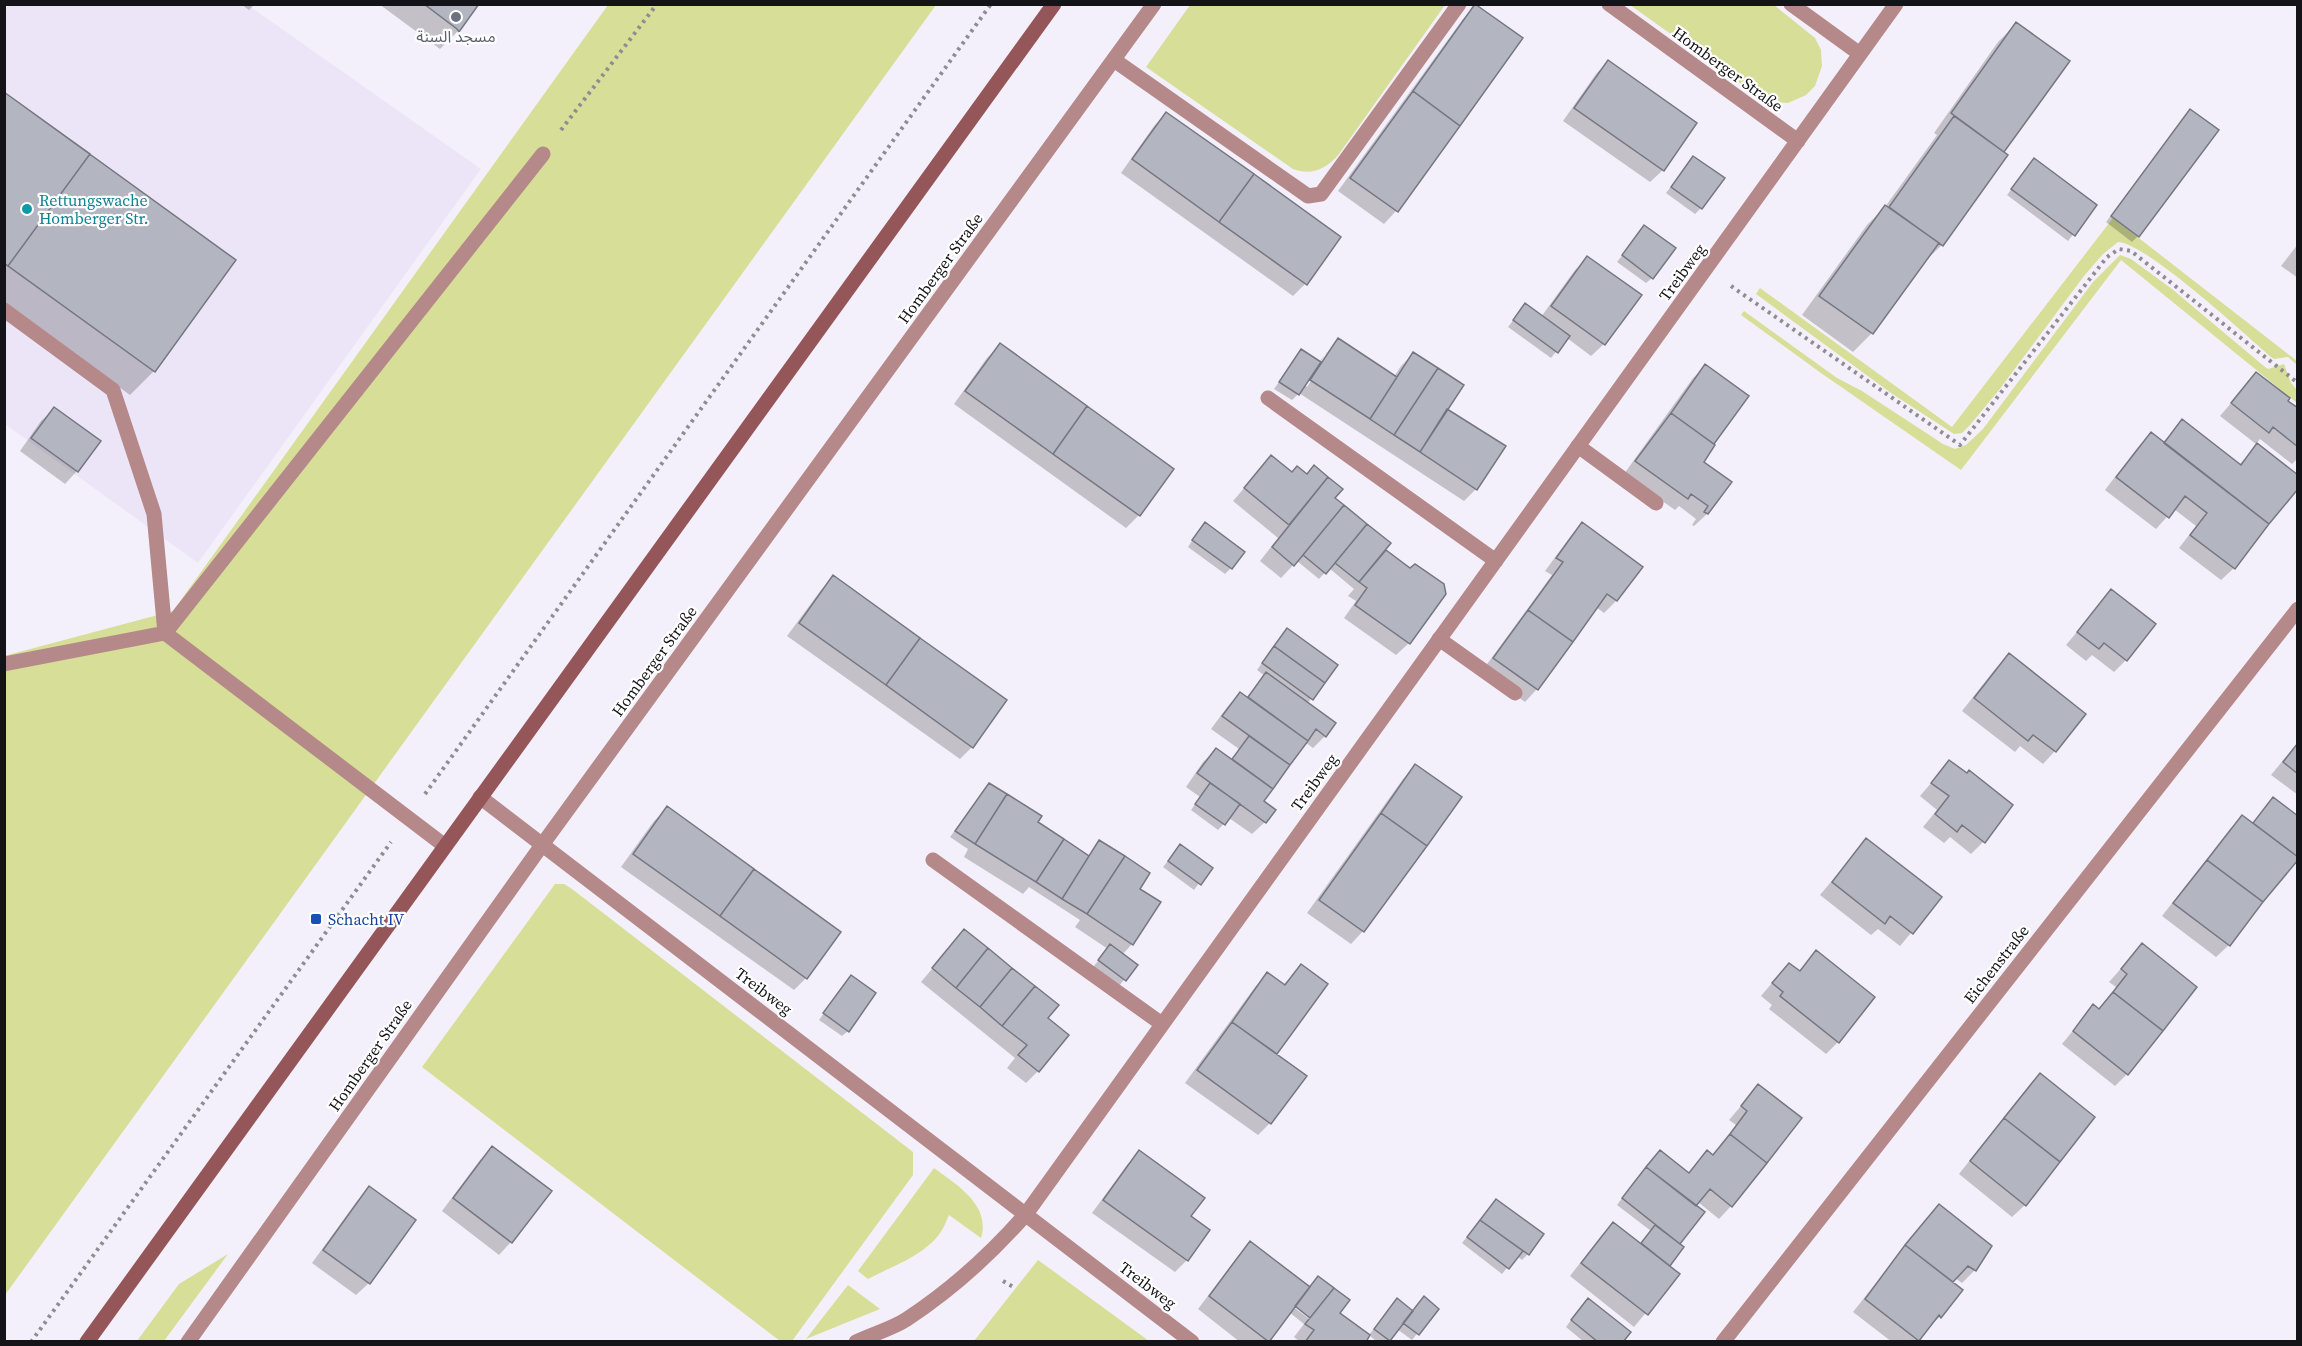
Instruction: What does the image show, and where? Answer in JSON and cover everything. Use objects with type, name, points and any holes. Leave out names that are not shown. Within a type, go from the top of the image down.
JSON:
[{"type":"main road","points":[[87,1341],[1054,4]]},
{"type":"street","name":"Homberger Straße","points":[[188,1341],[542,844],[1154,4]]},
{"type":"street","points":[[1114,60],[1308,196],[1321,194],[1459,4]]},
{"type":"street","name":"Homberger Straße","points":[[1609,4],[1798,141]]},
{"type":"street","points":[[1791,4],[1860,54]]},
{"type":"street","name":"Treibweg","points":[[856,1341],[906,1320],[972,1269],[1003,1240],[1026,1214],[1896,4]]},
{"type":"street","points":[[4,664],[165,633],[543,154]]},
{"type":"street","points":[[4,310],[113,390],[154,514],[165,633],[445,846]]},
{"type":"street","points":[[1268,398],[1496,561]]},
{"type":"street","points":[[1578,446],[1656,503]]},
{"type":"street","name":"Eichenstraße","points":[[1723,1341],[2298,609]]},
{"type":"street","points":[[1439,639],[1515,693]]},
{"type":"street","name":"Treibweg","points":[[480,797],[1192,1341]]},
{"type":"street","points":[[933,860],[1162,1024]]},
{"type":"path","points":[[543,154],[657,4]]},
{"type":"path","points":[[31,1341],[409,818],[991,4]]},
{"type":"path","points":[[1707,269],[1960,445],[2107,257],[2119,249],[2131,251],[2298,383]]},
{"type":"shaded area","points":[[5,5],[248,5],[481,169],[198,563],[5,424]]},
{"type":"green space","points":[[608,5],[936,5],[5,1295],[4,656],[173,611]]},
{"type":"green space","points":[[1190,5],[1445,5],[1339,154],[1324,167],[1306,172],[1293,169],[1146,67]]},
{"type":"green space","points":[[1630,5],[1774,5],[1815,38],[1821,50],[1822,66],[1815,86],[1806,95],[1788,103],[1765,101]]},
{"type":"green space","points":[[2113,218],[2297,361],[2297,365],[2288,357],[2274,359],[2271,357],[2172,273],[2132,246],[2118,242],[2103,254],[2084,276],[1970,425],[1962,433],[1954,434],[1891,393],[1756,294],[1760,288],[1952,427]]},
{"type":"green space","points":[[2120,255],[2131,259],[2172,289],[2268,369],[2284,364],[2291,383],[2297,390],[2297,403],[2121,260],[1961,470],[1741,315],[1744,311],[1837,378],[1862,391],[1943,444],[1955,449],[1966,445],[1983,429],[2093,282]]},
{"type":"green space","points":[[555,884],[564,884],[572,889],[913,1152],[913,1175],[792,1341],[780,1341],[422,1067]]},
{"type":"green space","points":[[934,1168],[962,1189],[977,1206],[983,1226],[981,1238],[949,1215],[941,1231],[925,1248],[907,1260],[868,1279],[858,1271]]},
{"type":"green space","points":[[228,1254],[164,1341],[137,1341],[179,1284]]},
{"type":"green space","points":[[1038,1260],[1149,1341],[974,1341]]},
{"type":"green space","points":[[848,1285],[880,1309],[806,1339]]},
{"type":"building","name":"مسجد السنة","points":[[424,4],[479,4],[459,32]]},
{"type":"building","points":[[1475,4],[1523,38],[1460,126],[1413,91]]},
{"type":"building","points":[[2016,22],[2070,61],[2004,152],[1951,113]]},
{"type":"building","points":[[1608,60],[1697,123],[1664,171],[1574,108]]},
{"type":"building","points":[[1413,91],[1460,126],[1398,212],[1350,178]]},
{"type":"building","points":[[4,92],[236,260],[155,372],[4,263]]},
{"type":"building","name":"Rettungswache Homberger Str.","points":[[4,92],[90,154],[8,266],[4,263]]},
{"type":"building","points":[[2190,109],[2219,130],[2139,237],[2111,216]]},
{"type":"building","points":[[1166,112],[1254,174],[1219,222],[1132,159]]},
{"type":"building","points":[[1954,116],[2008,155],[1943,246],[1889,207]]},
{"type":"building","points":[[1693,156],[1725,178],[1702,209],[1671,187]]},
{"type":"building","points":[[2034,158],[2097,205],[2075,236],[2011,189]]},
{"type":"building","points":[[1254,174],[1341,237],[1307,285],[1219,222]]},
{"type":"building","points":[[1885,205],[1939,243],[1873,334],[1819,296]]},
{"type":"building","points":[[1644,225],[1676,248],[1653,279],[1622,255]]},
{"type":"building","points":[[1587,256],[1642,295],[1605,345],[1551,306]]},
{"type":"building","points":[[1525,303],[1570,336],[1558,353],[1513,320]]},
{"type":"building","points":[[1338,338],[1397,377],[1370,419],[1310,380]]},
{"type":"building","points":[[1000,343],[1087,406],[1053,454],[965,391]]},
{"type":"building","points":[[1301,349],[1321,362],[1299,395],[1279,382]]},
{"type":"building","points":[[1413,352],[1438,368],[1394,435],[1370,419]]},
{"type":"building","points":[[1705,364],[1749,396],[1714,444],[1671,413]]},
{"type":"building","points":[[1438,368],[1464,385],[1420,452],[1394,435]]},
{"type":"building","points":[[2256,372],[2290,398],[2288,401],[2298,408],[2298,447],[2273,427],[2269,433],[2231,403]]},
{"type":"building","points":[[1087,406],[1174,469],[1140,516],[1053,454]]},
{"type":"building","points":[[54,407],[101,441],[78,472],[31,438]]},
{"type":"building","points":[[1447,409],[1506,446],[1477,490],[1420,452]]},
{"type":"building","points":[[1671,413],[1715,445],[1704,462],[1732,482],[1708,514],[1704,512],[1708,506],[1691,494],[1688,499],[1635,461]]},
{"type":"building","points":[[2182,419],[2241,465],[2257,443],[2298,475],[2298,489],[2269,524],[2164,443]]},
{"type":"building","points":[[2151,432],[2269,524],[2235,569],[2190,535],[2207,513],[2185,496],[2169,518],[2116,477]]},
{"type":"building","points":[[1271,455],[1292,472],[1297,466],[1307,474],[1314,465],[1328,477],[1289,525],[1244,488]]},
{"type":"building","points":[[1328,477],[1343,489],[1335,498],[1344,505],[1294,566],[1272,547]]},
{"type":"building","points":[[1344,505],[1367,524],[1326,574],[1303,555]]},
{"type":"building","points":[[1205,522],[1245,552],[1232,569],[1192,540]]},
{"type":"building","points":[[1582,522],[1643,567],[1617,601],[1607,594],[1573,642],[1528,610],[1563,562],[1556,558]]},
{"type":"building","points":[[1367,524],[1391,543],[1359,582],[1335,563]]},
{"type":"building","points":[[1386,550],[1410,568],[1415,564],[1444,584],[1446,594],[1410,644],[1355,605],[1367,588],[1359,582]]},
{"type":"building","points":[[833,575],[920,638],[886,685],[799,623]]},
{"type":"building","points":[[2111,589],[2156,624],[2127,661],[2104,643],[2099,649],[2077,632]]},
{"type":"building","points":[[1528,610],[1573,642],[1538,690],[1493,658]]},
{"type":"building","points":[[1287,628],[1338,665],[1325,683],[1274,646]]},
{"type":"building","points":[[920,638],[1007,700],[973,748],[886,685]]},
{"type":"building","points":[[1274,646],[1325,683],[1313,700],[1262,663]]},
{"type":"building","points":[[2009,653],[2086,714],[2056,752],[2033,735],[2028,741],[1974,698]]},
{"type":"building","points":[[1266,672],[1336,723],[1326,737],[1316,729],[1308,741],[1248,697]]},
{"type":"building","points":[[1240,692],[1308,741],[1290,765],[1222,716]]},
{"type":"building","points":[[1249,736],[1290,765],[1273,789],[1232,759]]},
{"type":"building","points":[[2298,743],[2298,774],[2283,762]]},
{"type":"building","points":[[1216,748],[1273,789],[1264,801],[1276,810],[1266,823],[1197,773]]},
{"type":"building","points":[[1949,760],[1967,773],[1969,770],[2013,805],[1985,843],[1962,825],[1957,832],[1935,814],[1949,796],[1931,783]]},
{"type":"building","points":[[1415,764],[1462,797],[1427,846],[1381,813]]},
{"type":"building","points":[[989,783],[1007,794],[975,844],[955,831]]},
{"type":"building","points":[[1210,783],[1240,804],[1225,825],[1195,804]]},
{"type":"building","points":[[1007,794],[1042,816],[1038,822],[1064,839],[1036,882],[975,844]]},
{"type":"building","points":[[2273,797],[2298,816],[2298,857],[2253,823]]},
{"type":"building","points":[[667,806],[754,869],[720,916],[633,854]]},
{"type":"building","points":[[1381,813],[1427,846],[1364,932],[1319,900]]},
{"type":"building","points":[[2242,815],[2298,857],[2298,860],[2263,902],[2207,860]]},
{"type":"building","points":[[1866,838],[1942,897],[1913,934],[1890,916],[1885,924],[1832,882]]},
{"type":"building","points":[[1064,839],[1089,856],[1062,899],[1036,882]]},
{"type":"building","points":[[1099,840],[1125,856],[1087,914],[1062,899]]},
{"type":"building","points":[[1180,844],[1213,868],[1201,885],[1168,861]]},
{"type":"building","points":[[1125,856],[1150,873],[1140,889],[1161,902],[1133,945],[1087,914]]},
{"type":"building","points":[[2207,860],[2263,902],[2230,946],[2173,903]]},
{"type":"building","points":[[754,869],[841,932],[807,979],[720,916]]},
{"type":"building","points":[[964,929],[988,948],[956,988],[932,968]]},
{"type":"building","points":[[2142,943],[2197,987],[2163,1031],[2113,992],[2127,974],[2121,969]]},
{"type":"building","points":[[1110,944],[1138,965],[1126,981],[1098,960]]},
{"type":"building","points":[[988,948],[1012,968],[980,1007],[956,988]]},
{"type":"building","points":[[1816,950],[1875,997],[1839,1043],[1780,996],[1783,992],[1772,983],[1789,963],[1800,971]]},
{"type":"building","points":[[1301,964],[1328,984],[1277,1054],[1232,1022],[1267,972],[1285,985]]},
{"type":"building","points":[[1012,968],[1035,986],[1002,1026],[980,1007]]},
{"type":"building","points":[[851,975],[876,993],[849,1032],[823,1013]]},
{"type":"building","points":[[1035,986],[1059,1005],[1048,1018],[1069,1035],[1039,1072],[1018,1055],[1027,1045],[1002,1026]]},
{"type":"building","points":[[2113,992],[2163,1031],[2128,1075],[2073,1031],[2093,1004],[2099,1009]]},
{"type":"building","points":[[1232,1022],[1307,1076],[1271,1124],[1197,1070]]},
{"type":"building","points":[[2040,1073],[2095,1117],[2060,1162],[2004,1118]]},
{"type":"building","points":[[1758,1084],[1802,1118],[1767,1163],[1730,1134],[1747,1111],[1741,1106]]},
{"type":"building","points":[[2004,1118],[2060,1162],[2026,1206],[1970,1161]]},
{"type":"building","points":[[1730,1134],[1767,1163],[1732,1207],[1710,1189],[1696,1206],[1646,1167],[1660,1150],[1689,1173],[1707,1150],[1713,1155]]},
{"type":"building","points":[[492,1146],[552,1191],[512,1243],[453,1198]]},
{"type":"building","points":[[1139,1150],[1205,1198],[1191,1216],[1210,1230],[1188,1261],[1103,1200]]},
{"type":"building","points":[[1646,1167],[1705,1212],[1680,1244],[1622,1198]]},
{"type":"building","points":[[369,1186],[416,1220],[370,1284],[323,1250]]},
{"type":"building","points":[[1496,1199],[1544,1234],[1529,1255],[1480,1220]]},
{"type":"building","points":[[1939,1204],[1992,1246],[1976,1271],[1968,1266],[1953,1282],[1905,1245]]},
{"type":"building","points":[[1480,1220],[1523,1251],[1509,1269],[1467,1237]]},
{"type":"building","points":[[1613,1222],[1680,1274],[1648,1315],[1581,1263]]},
{"type":"building","points":[[1655,1225],[1684,1247],[1670,1266],[1641,1243]]},
{"type":"building","points":[[1250,1241],[1310,1287],[1269,1342],[1209,1296]]},
{"type":"building","points":[[1905,1245],[1963,1290],[1941,1318],[1939,1315],[1919,1341],[1865,1299]]},
{"type":"building","points":[[1318,1276],[1334,1288],[1310,1318],[1295,1306]]},
{"type":"building","points":[[1334,1288],[1350,1300],[1340,1313],[1370,1335],[1366,1342],[1305,1342],[1314,1330],[1305,1324]]},
{"type":"building","points":[[1424,1296],[1439,1309],[1419,1335],[1403,1323]]},
{"type":"building","points":[[1397,1298],[1413,1311],[1390,1341],[1374,1329]]},
{"type":"building","points":[[1588,1298],[1631,1332],[1623,1342],[1598,1342],[1571,1320]]},
{"type":"place","name":"مسجد السنة","points":[[456,17]]},
{"type":"place","name":"Rettungswache Homberger Str.","points":[[27,209]]},
{"type":"place","name":"Schacht IV","points":[[316,919]]}]
